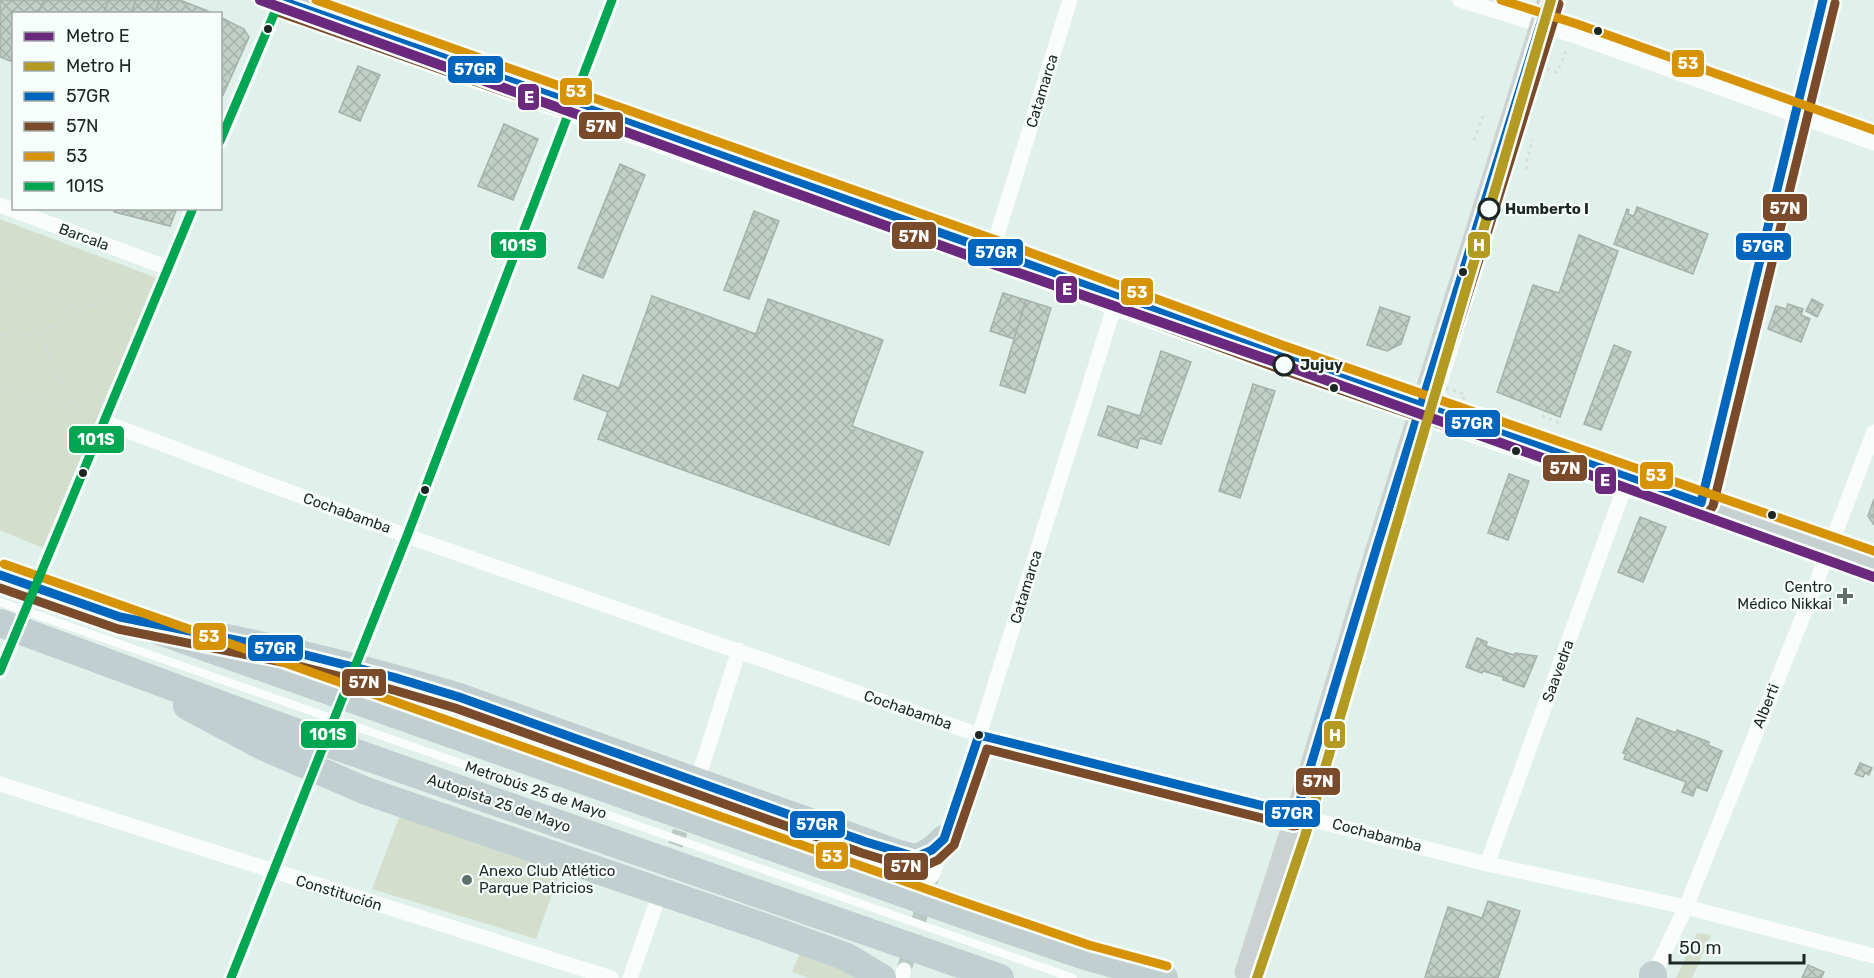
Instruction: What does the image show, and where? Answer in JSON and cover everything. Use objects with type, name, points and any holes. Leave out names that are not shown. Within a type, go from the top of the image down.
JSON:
[{"type":"highway","points":[[0,575],[965,915],[1085,956],[1164,978]]},
{"type":"highway","points":[[120,617],[290,651],[393,677],[459,697],[866,842],[916,857],[932,850],[944,839]]},
{"type":"highway","name":"Autopista 25 de Mayo","points":[[0,623],[287,729],[1000,978]]},
{"type":"highway","points":[[119,666],[233,732],[366,791],[764,927],[896,975]]},
{"type":"main road","points":[[279,0],[573,102],[1421,406],[1874,564]]},
{"type":"main road","points":[[1245,972],[1548,0]]},
{"type":"street","points":[[222,137],[279,0]]},
{"type":"street","points":[[231,978],[407,536],[612,0]]},
{"type":"street","name":"Catamarca","points":[[992,251],[1070,0]]},
{"type":"street","points":[[1460,0],[1573,35],[1874,143]]},
{"type":"street","points":[[1701,504],[1823,0]]},
{"type":"street","name":"Barcala","points":[[13,210],[162,266]]},
{"type":"street","points":[[0,671],[104,423],[162,266],[192,210]]},
{"type":"street","name":"Catamarca","points":[[932,876],[1117,298]]},
{"type":"street","name":"Cochabamba","points":[[104,423],[407,536],[979,735],[1487,864],[1686,908],[1874,956]]},
{"type":"street","name":"Alberti","points":[[1653,977],[1686,908],[1874,432]]},
{"type":"street","name":"Saavedra","points":[[1487,864],[1628,478]]},
{"type":"street","points":[[700,772],[740,651]]},
{"type":"street","name":"Constitución","points":[[0,784],[611,978]]},
{"type":"street","points":[[630,978],[656,904]]},
{"type":"lane","name":"Metrobús 25 de Mayo","points":[[0,602],[1073,978]]},
{"type":"path","points":[[1557,72],[1573,35]]},
{"type":"path","points":[[1474,140],[1483,116]]},
{"type":"path","points":[[1527,169],[1526,163],[1533,139]]},
{"type":"path","points":[[0,335],[26,335],[42,332],[162,266]]},
{"type":"path","points":[[0,280],[80,311]]},
{"type":"path","points":[[42,332],[50,359],[62,386],[83,414]]},
{"type":"path","points":[[0,384],[104,423]]},
{"type":"path","points":[[1542,416],[1562,424]]},
{"type":"path","points":[[805,973],[820,978]]},
{"type":"green space","points":[[0,219],[157,278],[43,548],[0,530]]},
{"type":"green space","name":"Anexo Club Atlético Parque Patricios","points":[[402,810],[561,870],[536,939],[372,889]]},
{"type":"green space","points":[[1697,933],[1711,935],[1692,978],[1676,978]]},
{"type":"green space","points":[[800,953],[866,978],[809,978],[792,972]]},
{"type":"building","points":[[0,0],[44,0],[39,12],[12,12],[12,62],[0,57]]},
{"type":"building","points":[[44,0],[109,0],[104,12],[39,12]]},
{"type":"building","points":[[109,0],[136,0],[132,12],[104,12]]},
{"type":"building","points":[[136,0],[160,0],[155,12],[132,12]]},
{"type":"building","points":[[160,0],[180,0],[208,11],[208,12],[155,12]]},
{"type":"building","points":[[222,18],[244,29],[249,37],[223,95]]},
{"type":"building","points":[[358,66],[380,75],[360,121],[339,112]]},
{"type":"building","points":[[504,124],[538,139],[513,200],[478,186]]},
{"type":"building","points":[[620,164],[645,175],[603,278],[578,268]]},
{"type":"building","points":[[1637,207],[1708,234],[1693,274],[1614,244],[1627,209],[1628,214],[1634,216]]},
{"type":"building","points":[[114,210],[176,210],[170,226],[114,212]]},
{"type":"building","points":[[754,211],[779,221],[749,299],[724,290]]},
{"type":"building","points":[[1579,235],[1618,251],[1560,417],[1497,392],[1533,285],[1559,293]]},
{"type":"building","points":[[1003,293],[1026,300],[1014,339],[990,331]]},
{"type":"building","points":[[652,296],[756,334],[768,299],[883,340],[852,426],[923,452],[889,545],[598,439],[608,412],[574,399],[583,375],[619,388]]},
{"type":"building","points":[[1812,299],[1823,305],[1817,317],[1806,311]]},
{"type":"building","points":[[1026,300],[1051,308],[1025,393],[1000,385]]},
{"type":"building","points":[[1788,304],[1803,309],[1801,315],[1810,319],[1801,342],[1768,329],[1776,306],[1786,309]]},
{"type":"building","points":[[1380,307],[1410,317],[1401,344],[1387,351],[1367,345]]},
{"type":"building","points":[[1614,345],[1631,352],[1601,430],[1584,424]]},
{"type":"building","points":[[1161,351],[1191,362],[1161,444],[1140,438],[1137,448],[1098,435],[1108,406],[1140,416]]},
{"type":"building","points":[[1253,384],[1275,391],[1240,498],[1219,491]]},
{"type":"building","points":[[1509,474],[1529,481],[1508,540],[1488,533]]},
{"type":"building","points":[[1874,499],[1874,525],[1868,516]]},
{"type":"building","points":[[1640,517],[1666,527],[1643,582],[1618,572]]},
{"type":"building","points":[[1477,638],[1487,642],[1486,646],[1514,655],[1515,653],[1537,656],[1524,687],[1503,680],[1503,677],[1466,667]]},
{"type":"building","points":[[1637,718],[1676,733],[1677,730],[1709,742],[1708,745],[1722,751],[1707,791],[1696,787],[1693,796],[1682,792],[1686,782],[1624,759],[1626,754],[1623,753]]},
{"type":"building","points":[[1860,763],[1872,768],[1869,775],[1865,773],[1863,777],[1855,774]]},
{"type":"building","points":[[1488,901],[1520,911],[1498,978],[1425,977],[1448,907],[1482,918]]},
{"type":"building","points":[[1808,965],[1824,972],[1821,978],[1802,978]]},
{"type":"tunnel","points":[[668,867],[699,776]]},
{"type":"tunnel","points":[[904,970],[932,876]]},
{"type":"metro line","name":"E","points":[[260,0],[967,255],[1284,365],[1874,577]]},
{"type":"metro line","name":"H","points":[[1257,978],[1305,836],[1551,0]]},
{"type":"transit line","name":"57GR","points":[[279,0],[992,251],[1278,356],[1701,503],[1823,0]]},
{"type":"transit line","name":"101S","points":[[222,136],[280,0]]},
{"type":"transit line","name":"53","points":[[316,0],[996,240],[1282,345],[1874,551]]},
{"type":"transit line","name":"101S","points":[[231,978],[407,536],[612,0]]},
{"type":"transit line","name":"53","points":[[1501,0],[1577,24],[1874,130]]},
{"type":"transit line","name":"57GR","points":[[0,575],[120,617],[290,651],[393,677],[459,697],[866,842],[916,857],[932,850],[944,839],[979,735],[1296,814],[1378,543],[1548,0]]},
{"type":"transit line","name":"57N","points":[[275,11],[988,262],[1274,367],[1701,515],[1708,513],[1713,506],[1835,3]]},
{"type":"transit line","name":"57N","points":[[0,588],[118,629],[287,663],[455,708],[862,853],[914,869],[938,860],[954,845],[987,749],[1293,826],[1300,825],[1307,817],[1559,4]]},
{"type":"transit line","name":"101S","points":[[0,671],[192,210]]},
{"type":"transit line","name":"53","points":[[4,564],[969,904],[1089,945],[1167,966]]},
{"type":"place","name":"Humberto I","points":[[1489,209]]},
{"type":"place","name":"Jujuy","points":[[1284,365]]},
{"type":"place","name":"Centro Médico Nikkai","points":[[1845,596]]},
{"type":"place","name":"Anexo Club Atlético Parque Patricios","points":[[467,880]]}]
